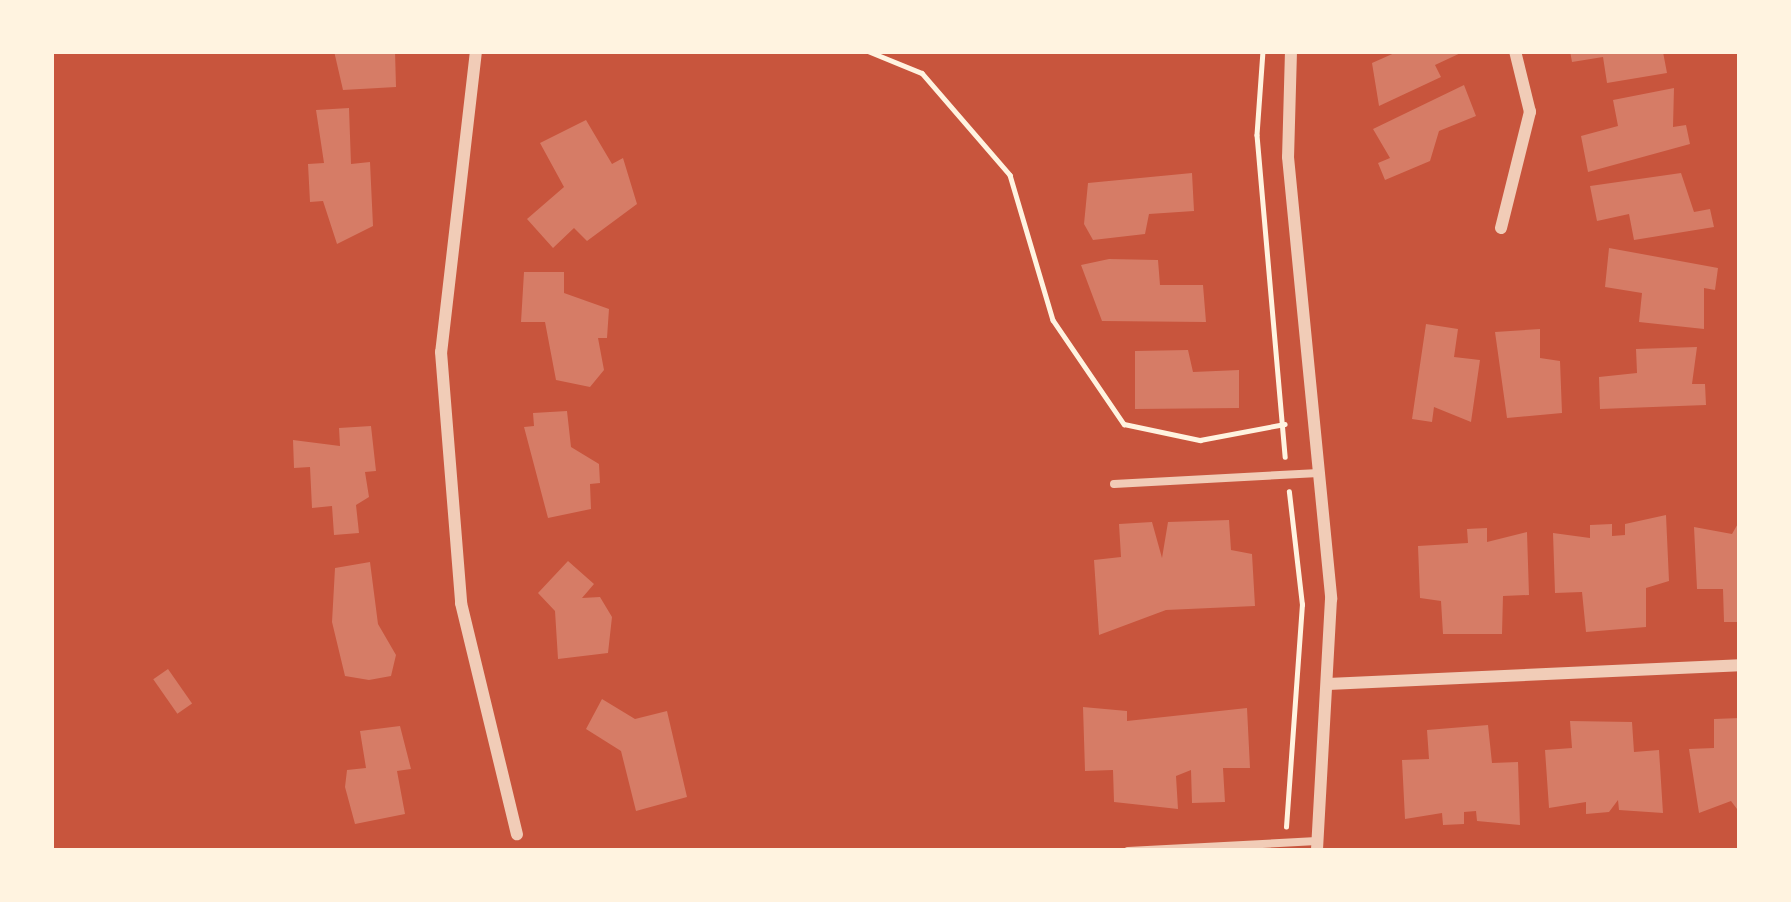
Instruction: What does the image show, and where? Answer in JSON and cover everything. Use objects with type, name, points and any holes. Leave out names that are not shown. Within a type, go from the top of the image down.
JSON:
[{"type":"street","points":[[476,51],[441,352],[461,604],[518,834]]},
{"type":"street","points":[[1291,51],[1288,157],[1321,473],[1328,684],[1317,846]]},
{"type":"street","points":[[1501,228],[1530,112],[1515,51]]},
{"type":"street","points":[[1328,684],[1740,665]]},
{"type":"lane","points":[[1114,484],[1321,473]]},
{"type":"lane","points":[[1128,851],[1285,842],[1317,846]]},
{"type":"path","points":[[868,51],[922,73],[1010,175],[1053,320],[1124,424],[1200,440],[1285,424]]},
{"type":"path","points":[[1263,51],[1257,135],[1302,605],[1285,842]]},
{"type":"building","points":[[334,51],[395,51],[396,87],[343,90]]},
{"type":"building","points":[[1399,51],[1465,51],[1435,65],[1441,77],[1379,106],[1372,63]]},
{"type":"building","points":[[1570,51],[1663,52],[1667,73],[1607,83],[1603,57],[1572,62]]},
{"type":"building","points":[[1464,85],[1476,116],[1439,131],[1430,161],[1385,180],[1378,163],[1390,158],[1373,129]]},
{"type":"building","points":[[1674,88],[1673,127],[1686,125],[1690,144],[1588,172],[1581,136],[1618,126],[1613,100]]},
{"type":"building","points":[[349,108],[351,164],[370,162],[373,226],[337,244],[323,201],[310,202],[308,164],[324,163],[316,110]]},
{"type":"building","points":[[586,120],[612,164],[623,158],[637,204],[587,241],[574,228],[553,248],[527,219],[564,187],[540,143]]},
{"type":"building","points":[[1192,173],[1194,211],[1149,214],[1145,234],[1093,240],[1084,224],[1088,183]]},
{"type":"building","points":[[1681,173],[1694,212],[1710,209],[1714,227],[1634,240],[1629,214],[1597,221],[1590,186]]},
{"type":"building","points":[[1609,248],[1718,268],[1715,290],[1704,288],[1704,329],[1639,322],[1642,293],[1605,287]]},
{"type":"building","points":[[1109,259],[1158,260],[1160,285],[1203,285],[1206,322],[1102,321],[1081,265]]},
{"type":"building","points":[[524,272],[564,272],[564,293],[609,309],[607,338],[598,338],[604,370],[590,387],[556,380],[545,322],[521,322]]},
{"type":"building","points":[[1426,324],[1458,329],[1454,357],[1480,360],[1471,422],[1434,407],[1432,422],[1412,419]]},
{"type":"building","points":[[1540,329],[1540,358],[1560,361],[1562,413],[1507,418],[1495,332]]},
{"type":"building","points":[[1697,347],[1692,384],[1705,384],[1706,405],[1600,409],[1599,377],[1637,373],[1636,349]]},
{"type":"building","points":[[1188,350],[1193,372],[1239,370],[1239,408],[1135,409],[1135,351]]},
{"type":"building","points":[[567,411],[571,447],[599,464],[600,483],[590,484],[591,509],[548,518],[524,427],[534,426],[533,413]]},
{"type":"building","points":[[371,426],[376,471],[365,472],[369,497],[356,505],[359,533],[334,535],[332,506],[312,508],[310,467],[294,468],[293,440],[340,446],[339,428]]},
{"type":"building","points":[[1666,515],[1669,581],[1646,588],[1646,627],[1586,632],[1582,592],[1555,593],[1553,533],[1590,538],[1590,525],[1612,524],[1612,536],[1625,535],[1625,524]]},
{"type":"building","points":[[1229,520],[1231,550],[1252,554],[1255,606],[1166,610],[1099,635],[1094,560],[1121,557],[1119,524],[1152,522],[1162,558],[1168,522]]},
{"type":"building","points":[[1740,520],[1740,622],[1724,622],[1723,589],[1697,589],[1694,527],[1732,534]]},
{"type":"building","points":[[1487,528],[1487,542],[1527,532],[1529,595],[1503,596],[1502,634],[1443,634],[1441,601],[1420,598],[1418,546],[1468,543],[1467,529]]},
{"type":"building","points":[[568,561],[594,584],[582,598],[600,597],[612,617],[608,653],[558,659],[555,611],[538,593]]},
{"type":"building","points":[[370,562],[378,624],[396,655],[391,676],[369,680],[345,676],[332,622],[335,568]]},
{"type":"building","points":[[168,669],[192,703],[177,714],[153,679]]},
{"type":"building","points":[[602,699],[635,719],[667,711],[687,797],[636,811],[621,751],[586,729]]},
{"type":"building","points":[[1083,707],[1127,711],[1127,721],[1247,708],[1250,768],[1223,768],[1225,802],[1192,803],[1191,770],[1176,776],[1178,809],[1114,802],[1113,770],[1085,771]]},
{"type":"building","points":[[1740,718],[1740,813],[1731,801],[1699,813],[1689,749],[1714,748],[1714,719]]},
{"type":"building","points":[[1570,721],[1632,722],[1634,752],[1659,750],[1663,813],[1619,810],[1618,800],[1609,812],[1586,814],[1586,802],[1549,808],[1545,750],[1572,748]]},
{"type":"building","points":[[1488,725],[1492,763],[1518,762],[1520,825],[1477,821],[1476,811],[1464,812],[1464,824],[1443,825],[1442,813],[1405,819],[1402,760],[1429,759],[1427,730]]},
{"type":"building","points":[[400,726],[411,769],[397,771],[405,814],[355,824],[345,787],[347,770],[366,768],[360,731]]}]
